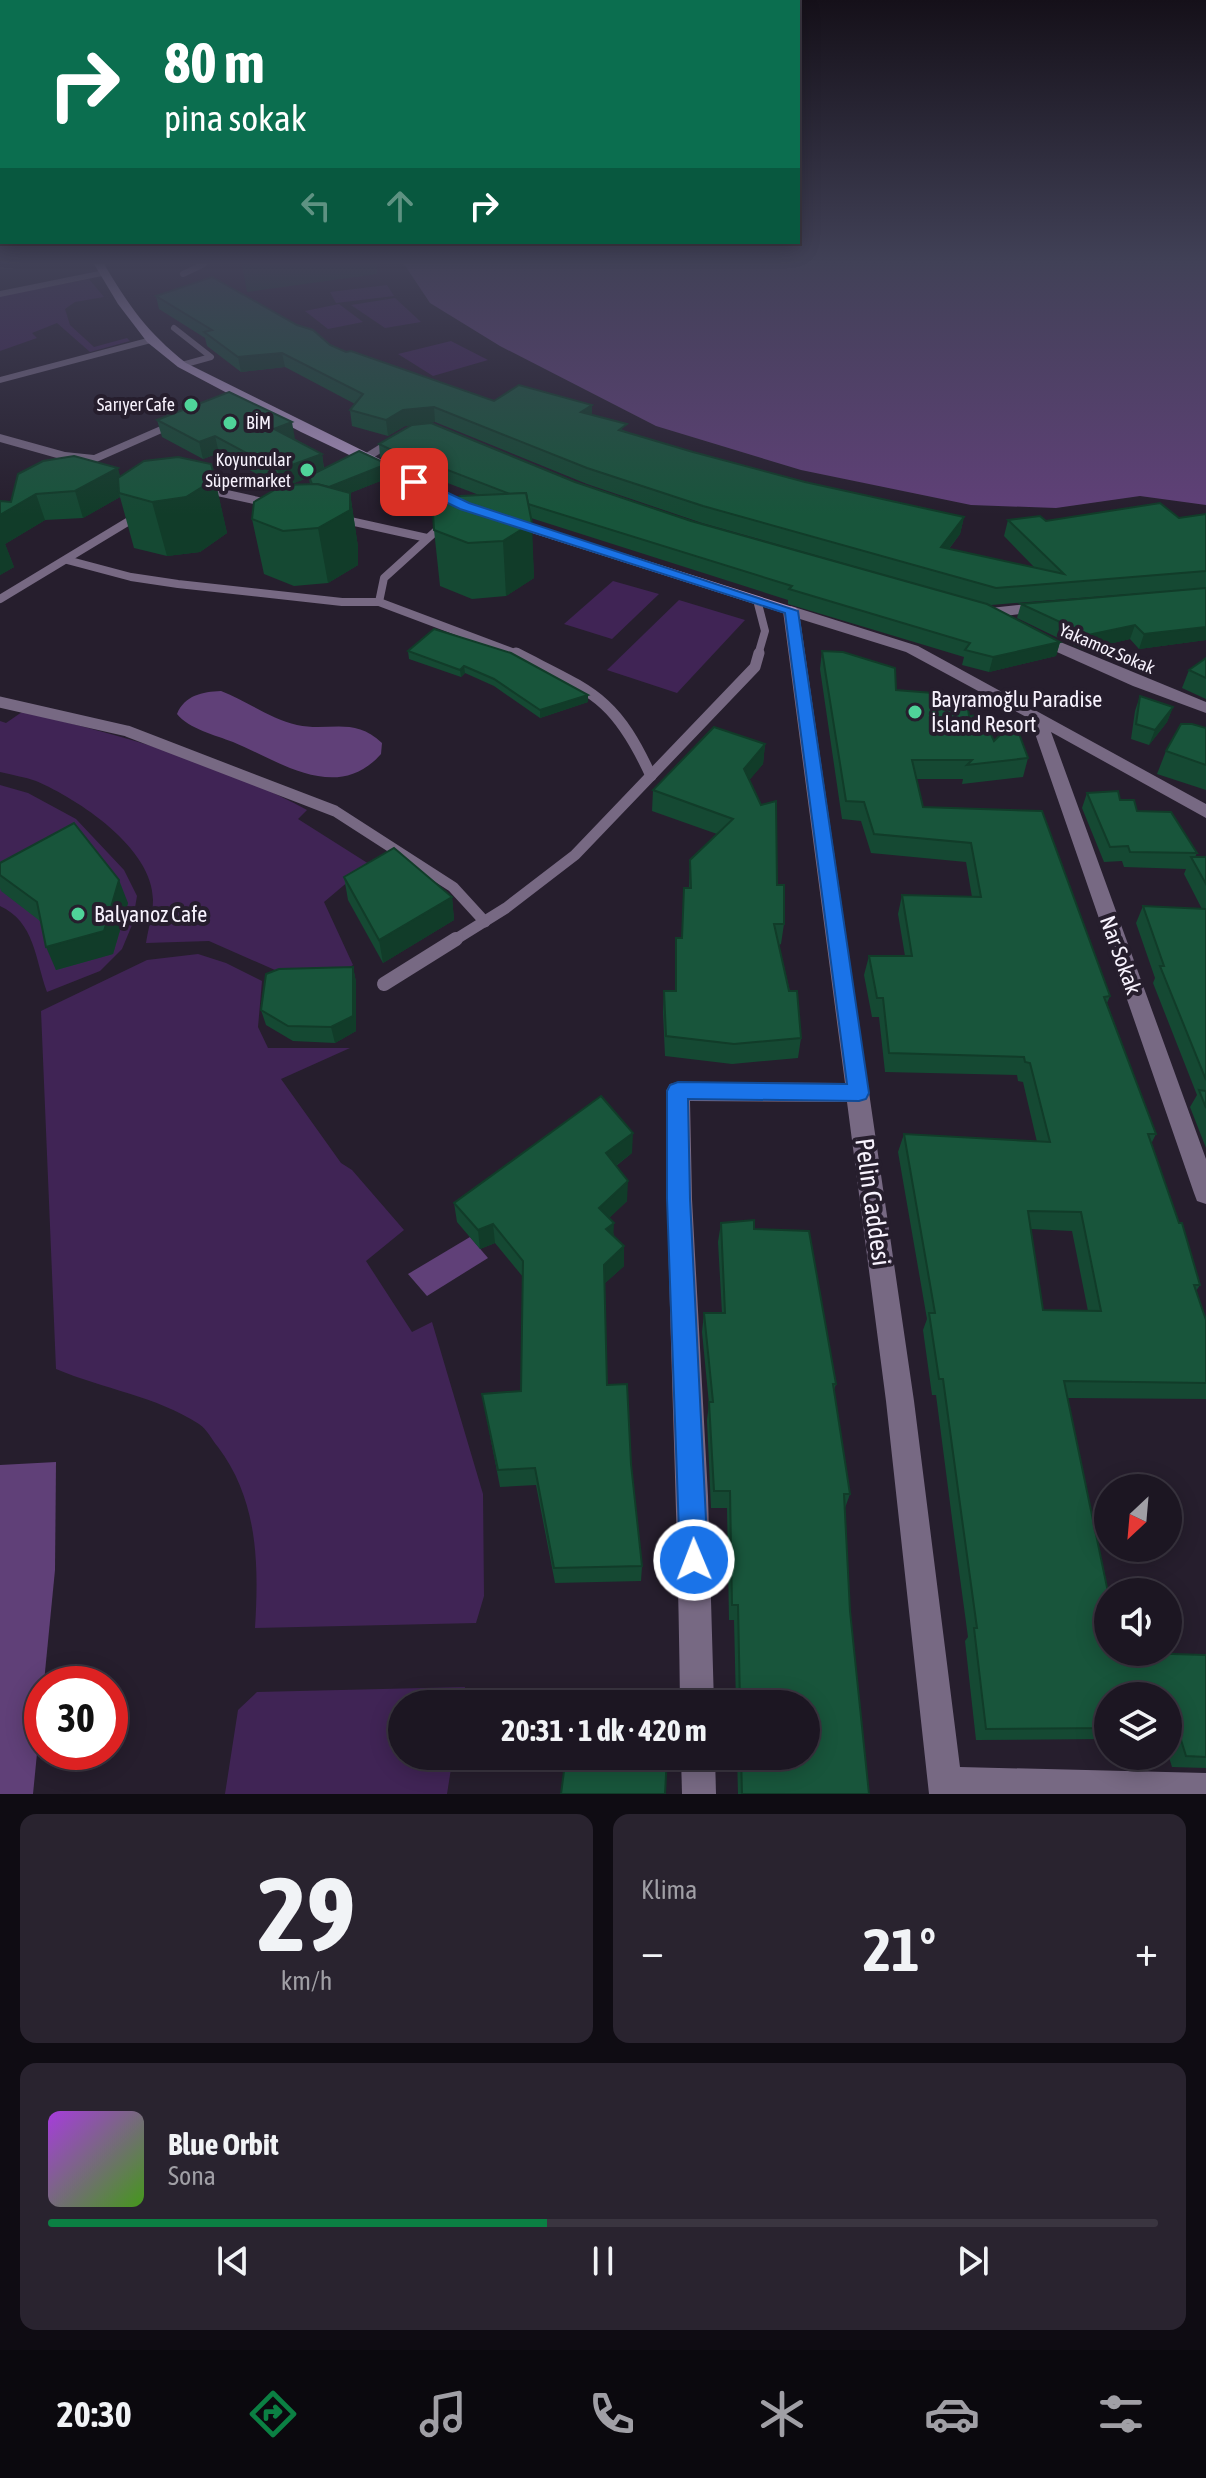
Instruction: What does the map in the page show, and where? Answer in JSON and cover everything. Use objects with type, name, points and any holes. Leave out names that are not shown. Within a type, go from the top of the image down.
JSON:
[{"type":"street","points":[[0,380],[122,348]]},
{"type":"street","points":[[161,348],[236,400],[464,506],[912,649],[1206,812]]},
{"type":"street","points":[[53,478],[92,458],[191,418]]},
{"type":"street","points":[[364,458],[420,429]]},
{"type":"street","points":[[0,438],[64,456],[92,458]]},
{"type":"street","name":"Yakamoz Sokak","points":[[1069,605],[983,611],[1139,683],[1206,708]]},
{"type":"street","name":"Pelin Caddesi","points":[[791,611],[900,1401],[946,1789]]},
{"type":"street","name":"Nar Sokak","points":[[1037,716],[1206,1193]]},
{"type":"street","points":[[697,1690],[678,1091],[859,1093]]},
{"type":"street","points":[[698,1770],[699,1794]]},
{"type":"street","points":[[946,1789],[1206,1790]]},
{"type":"lane","points":[[182,365],[211,357],[199,348]]},
{"type":"lane","points":[[189,493],[203,488],[278,505]]},
{"type":"lane","points":[[379,602],[384,578],[464,506]]},
{"type":"lane","points":[[0,599],[148,509]]},
{"type":"lane","points":[[323,515],[427,538]]},
{"type":"lane","points":[[67,560],[131,577],[178,584],[342,602],[379,602],[505,647],[596,694],[612,708],[635,741],[651,776]]},
{"type":"lane","points":[[384,984],[485,922],[575,855],[755,667],[765,631],[757,600]]},
{"type":"lane","points":[[0,702],[127,731],[335,811],[453,887],[485,922]]},
{"type":"shaded area","points":[[85,348],[106,348],[90,352]]},
{"type":"shaded area","points":[[424,348],[464,348],[488,360],[433,376],[398,354]]},
{"type":"shaded area","points":[[503,348],[1206,348],[1206,505],[1140,496],[1056,508],[971,505],[801,470],[656,426]]},
{"type":"shaded area","points":[[613,581],[659,594],[612,639],[564,624]]},
{"type":"shaded area","points":[[679,600],[745,620],[677,693],[607,670]]},
{"type":"shaded area","points":[[221,691],[277,719],[297,725],[341,726],[361,730],[382,743],[381,754],[364,769],[346,776],[308,774],[195,728],[177,714],[195,696]]},
{"type":"shaded area","points":[[22,712],[168,751],[239,778],[307,810],[298,819],[369,864],[324,902],[353,965],[344,970],[275,970],[209,941],[146,943],[153,905],[150,881],[127,844],[91,813],[53,789],[36,781],[0,772],[0,721],[6,723]]},
{"type":"shaded area","points":[[0,785],[28,793],[76,819],[124,870],[137,896],[132,925],[122,949],[100,971],[47,992],[27,932],[12,913],[0,906]]},
{"type":"shaded area","points":[[198,954],[226,963],[262,981],[258,1027],[268,1048],[350,1048],[281,1079],[341,1163],[352,1170],[404,1230],[366,1261],[412,1332],[432,1322],[483,1494],[484,1596],[476,1623],[255,1628],[256,1557],[248,1511],[231,1467],[207,1432],[199,1424],[165,1406],[56,1369],[41,1011],[147,960]]},
{"type":"shaded area","points":[[470,1237],[488,1258],[427,1296],[408,1274]]},
{"type":"shaded area","points":[[56,1462],[55,1570],[46,1666],[24,1666],[24,1770],[35,1770],[33,1794],[0,1794],[0,1465]]},
{"type":"shaded area","points":[[465,1687],[464,1690],[388,1690],[388,1770],[451,1770],[447,1794],[225,1794],[238,1710],[257,1692]]},
{"type":"building","points":[[225,348],[336,348],[494,401],[519,385],[592,405],[581,412],[627,424],[619,430],[693,452],[805,482],[964,517],[941,547],[1064,574],[1008,520],[1040,516],[1046,521],[1160,503],[1179,518],[1206,514],[1206,571],[996,588],[703,506],[587,468],[434,407],[403,410],[386,420],[350,410],[363,394],[282,353],[238,357]]},
{"type":"building","points":[[229,392],[292,422],[274,429],[322,454],[278,470],[215,436],[199,442],[157,420]]},
{"type":"building","points":[[431,423],[575,482],[691,521],[987,604],[1060,642],[993,657],[965,650],[970,643],[789,589],[792,586],[528,504],[526,493],[510,494],[409,455],[406,457],[379,444],[412,425]]},
{"type":"building","points":[[359,451],[387,464],[329,487],[312,484],[309,476]]},
{"type":"building","points":[[74,456],[118,468],[75,491],[36,494],[0,515],[0,501],[11,502],[18,474],[43,461]]},
{"type":"building","points":[[178,457],[211,464],[215,479],[186,497],[152,502],[119,493],[118,478],[144,461]]},
{"type":"building","points":[[317,484],[350,493],[350,510],[318,528],[283,531],[252,519],[254,502],[283,485]]},
{"type":"building","points":[[526,493],[532,523],[503,541],[468,543],[434,530],[433,513],[460,496]]},
{"type":"building","points":[[1206,588],[1206,627],[1144,634],[1135,625],[1088,635],[1021,604]]},
{"type":"building","points":[[434,629],[511,653],[588,695],[540,710],[494,679],[464,666],[460,670],[408,651]]},
{"type":"building","points":[[822,651],[843,652],[895,668],[896,690],[946,694],[949,700],[967,701],[969,716],[982,715],[994,741],[1004,731],[1018,731],[1028,758],[967,765],[972,760],[912,760],[923,807],[1042,811],[1110,996],[1104,997],[1156,1134],[1148,1134],[1179,1223],[1182,1223],[1200,1285],[1194,1285],[1206,1320],[1206,1383],[1064,1381],[1094,1525],[1094,1562],[1102,1562],[1105,1578],[1094,1578],[1094,1666],[1182,1666],[1182,1654],[1206,1655],[1206,1757],[1186,1756],[1182,1743],[1182,1682],[1094,1682],[1094,1728],[986,1729],[974,1628],[977,1628],[943,1379],[939,1379],[929,1313],[935,1313],[904,1134],[1050,1142],[1030,1063],[1025,1062],[1024,1057],[889,1053],[883,998],[877,998],[869,956],[912,956],[902,895],[981,897],[971,843],[874,834],[864,802],[846,801]],"holes":[[[1028,1211],[1081,1212],[1101,1311],[1043,1310]]]},
{"type":"building","points":[[1206,658],[1206,678],[1189,670]]},
{"type":"building","points":[[1140,696],[1173,707],[1155,730],[1136,724]]},
{"type":"building","points":[[1181,724],[1206,728],[1206,765],[1166,751]]},
{"type":"building","points":[[714,727],[765,744],[744,769],[761,805],[776,801],[777,885],[784,885],[784,924],[774,924],[789,991],[797,991],[801,1038],[734,1044],[666,1036],[664,991],[676,991],[676,938],[682,938],[684,888],[691,888],[690,860],[733,819],[653,790]]},
{"type":"building","points":[[1118,791],[1120,800],[1134,800],[1137,811],[1171,812],[1197,853],[1130,852],[1128,846],[1110,847],[1087,793]]},
{"type":"building","name":"Balyanoz Cafe","points":[[74,823],[119,880],[104,931],[46,947],[37,902],[0,875],[0,863]]},
{"type":"building","points":[[394,848],[452,897],[379,940],[344,877]]},
{"type":"building","points":[[1191,857],[1206,857],[1206,884]]},
{"type":"building","points":[[1143,906],[1206,909],[1206,1080],[1160,966],[1164,966]]},
{"type":"building","points":[[353,967],[353,1016],[331,1027],[288,1026],[261,1010],[266,974],[279,969]]},
{"type":"building","points":[[1199,1090],[1206,1091],[1206,1108]]},
{"type":"building","points":[[601,1096],[633,1133],[606,1153],[628,1181],[599,1208],[614,1223],[606,1229],[624,1246],[604,1265],[607,1385],[627,1384],[631,1464],[642,1566],[554,1568],[535,1468],[498,1470],[482,1394],[521,1391],[523,1261],[493,1224],[478,1230],[454,1203]]},
{"type":"building","points":[[754,1220],[754,1229],[809,1231],[836,1384],[833,1384],[850,1494],[844,1494],[850,1611],[869,1794],[742,1794],[741,1770],[820,1770],[820,1690],[740,1690],[738,1605],[732,1605],[730,1491],[714,1491],[709,1402],[713,1402],[704,1313],[725,1313],[721,1223]]},
{"type":"building","points":[[564,1770],[666,1770],[665,1794],[561,1794]]},
{"type":"place","name":"Sarıyer Cafe","points":[[191,405]]},
{"type":"place","name":"BİM","points":[[230,423]]},
{"type":"place","name":"Koyuncular Süpermarket","points":[[307,470]]},
{"type":"place","name":"Bayramoğlu Paradise İsland Resort","points":[[915,712]]},
{"type":"place","name":"Balyanoz Cafe","points":[[78,914]]},
{"type":"route","points":[[414,482],[464,506],[791,611],[859,1093],[678,1091],[679,1199],[694,1560]]}]
